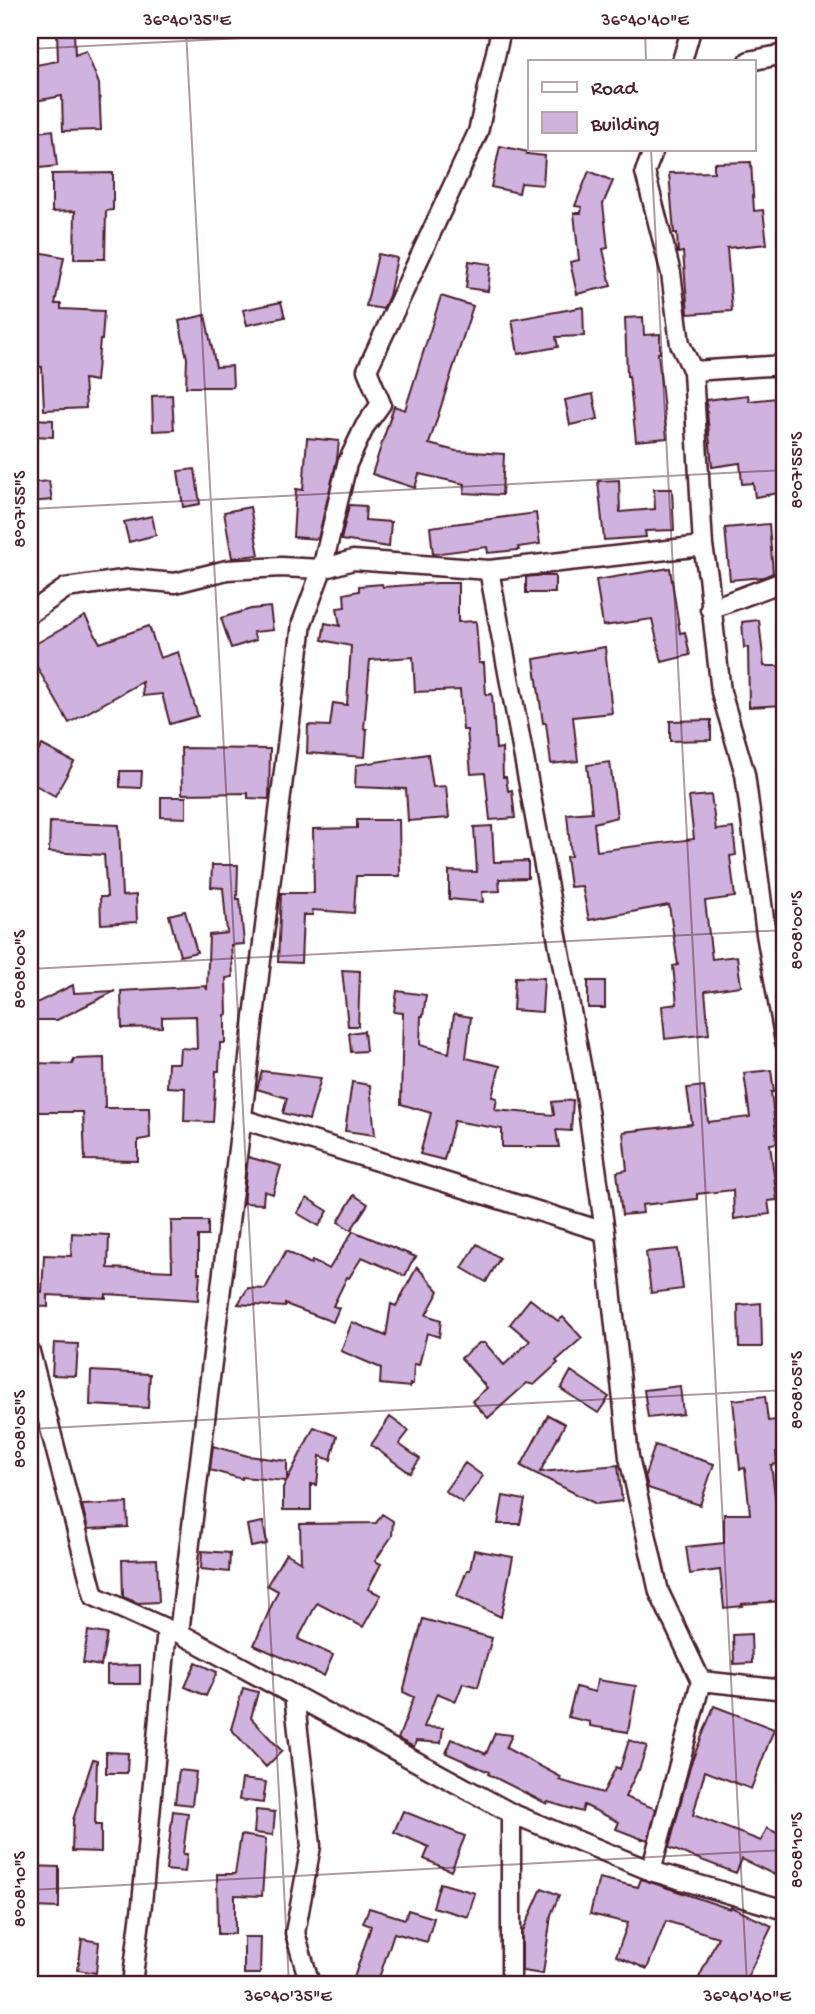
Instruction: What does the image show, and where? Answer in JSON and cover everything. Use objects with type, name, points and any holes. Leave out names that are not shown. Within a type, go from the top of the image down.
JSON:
[{"type":"street","points":[[132,1984],[173,1631],[242,1119],[302,623],[322,569],[347,464],[365,426],[382,404],[367,370],[478,132],[501,30]]},
{"type":"street","points":[[682,60],[691,30]]},
{"type":"street","points":[[754,60],[785,54]]},
{"type":"street","points":[[654,150],[645,172],[671,273],[680,344],[693,371],[703,546],[721,692],[745,774],[766,934],[785,1042]]},
{"type":"street","points":[[693,371],[785,365]]},
{"type":"street","points":[[30,613],[66,588],[130,579],[175,583],[227,569],[322,569],[353,560],[489,570],[703,546]]},
{"type":"street","points":[[489,570],[584,1081],[605,1232],[629,1457],[659,1591],[701,1681],[651,1871]]},
{"type":"street","points":[[710,610],[785,581]]},
{"type":"street","points":[[242,1119],[605,1232]]},
{"type":"street","points":[[30,1352],[94,1596],[173,1631],[511,1813],[651,1871],[785,1910]]},
{"type":"street","points":[[701,1681],[785,1690]]},
{"type":"street","points":[[294,1695],[311,1846],[295,1933],[310,1984]]},
{"type":"street","points":[[511,1813],[511,1984]]},
{"type":"building","points":[[57,32],[74,32],[75,55],[86,51],[99,84],[101,130],[63,131],[62,96],[30,102],[30,66],[58,61]]},
{"type":"building","points":[[53,130],[57,166],[31,169],[30,133]]},
{"type":"building","points":[[500,146],[545,156],[543,185],[521,183],[519,193],[491,187]]},
{"type":"building","points":[[751,162],[754,211],[763,210],[767,244],[727,248],[732,311],[688,314],[683,252],[678,253],[677,233],[674,233],[669,173],[714,172],[714,163]]},
{"type":"building","points":[[589,171],[613,181],[603,204],[608,248],[603,249],[611,286],[577,294],[570,262],[579,260],[574,213],[581,213],[582,207],[575,206]]},
{"type":"building","points":[[113,173],[113,210],[106,211],[105,259],[74,259],[75,211],[52,212],[52,174]]},
{"type":"building","points":[[38,252],[64,257],[55,304],[61,304],[61,309],[104,311],[96,381],[84,379],[86,408],[44,410],[42,367],[30,366],[30,296]]},
{"type":"building","points":[[378,254],[397,258],[389,296],[383,309],[366,306]]},
{"type":"building","points":[[469,261],[491,264],[488,291],[466,288]]},
{"type":"building","points":[[441,296],[473,306],[429,444],[456,451],[504,454],[502,495],[464,493],[465,484],[419,474],[415,488],[372,474],[394,406],[405,410]]},
{"type":"building","points":[[281,302],[285,317],[247,325],[243,310]]},
{"type":"building","points":[[583,307],[584,336],[556,337],[558,347],[518,354],[512,320]]},
{"type":"building","points":[[205,315],[216,367],[232,366],[233,387],[186,387],[187,358],[179,321]]},
{"type":"building","points":[[643,317],[644,335],[660,334],[658,353],[667,438],[636,441],[627,376],[625,318]]},
{"type":"building","points":[[593,394],[598,419],[570,425],[565,400]]},
{"type":"building","points":[[172,395],[174,430],[153,431],[152,396]]},
{"type":"building","points":[[748,395],[749,401],[785,397],[785,492],[755,497],[753,483],[742,484],[740,463],[712,467],[706,400]]},
{"type":"building","points":[[32,419],[53,420],[53,437],[32,436]]},
{"type":"building","points":[[307,438],[339,441],[318,539],[293,537],[296,489],[303,490]]},
{"type":"building","points":[[195,469],[200,504],[183,507],[178,471]]},
{"type":"building","points":[[619,480],[620,512],[655,509],[654,489],[672,489],[674,530],[645,531],[646,537],[604,540],[598,481]]},
{"type":"building","points":[[49,481],[52,500],[30,502],[30,483]]},
{"type":"building","points":[[349,505],[366,506],[365,520],[391,522],[389,547],[341,540]]},
{"type":"building","points":[[250,507],[259,555],[232,558],[224,512]]},
{"type":"building","points":[[536,513],[540,544],[518,547],[519,550],[488,553],[487,547],[433,554],[430,527]]},
{"type":"building","points":[[152,516],[156,535],[129,542],[124,522]]},
{"type":"building","points":[[769,524],[773,573],[764,577],[730,580],[725,528]]},
{"type":"building","points":[[670,568],[680,633],[685,632],[690,655],[662,662],[652,619],[603,626],[596,580]]},
{"type":"building","points":[[555,576],[555,593],[526,593],[526,577]]},
{"type":"building","points":[[458,583],[458,622],[476,621],[479,663],[484,663],[486,695],[492,694],[496,749],[502,748],[503,777],[506,777],[508,791],[512,790],[515,818],[490,820],[485,773],[471,774],[467,730],[463,730],[460,690],[415,692],[413,657],[370,660],[364,729],[367,729],[365,757],[307,753],[308,725],[330,726],[333,703],[347,705],[351,646],[322,640],[325,623],[340,626],[337,608],[345,607],[344,594],[359,591],[359,586]]},
{"type":"building","points":[[270,607],[273,630],[253,632],[256,640],[231,648],[221,618],[251,609]]},
{"type":"building","points":[[85,616],[100,643],[149,626],[160,658],[178,652],[198,716],[170,724],[162,694],[143,696],[142,682],[69,723],[30,655],[30,647]]},
{"type":"building","points":[[759,620],[764,666],[782,666],[783,705],[749,707],[748,647],[744,648],[742,622]]},
{"type":"building","points":[[605,647],[612,713],[573,717],[578,761],[551,764],[534,659]]},
{"type":"building","points":[[711,720],[711,740],[670,741],[670,721]]},
{"type":"building","points":[[42,745],[74,762],[55,796],[30,782],[30,766]]},
{"type":"building","points":[[181,748],[270,749],[269,799],[248,798],[248,793],[182,794]]},
{"type":"building","points":[[428,754],[433,787],[446,786],[449,818],[408,821],[406,789],[355,787],[356,765]]},
{"type":"building","points":[[610,762],[617,817],[594,823],[597,851],[694,839],[689,797],[711,795],[716,830],[733,828],[736,855],[730,856],[735,897],[705,901],[712,959],[737,956],[741,986],[705,991],[709,1034],[665,1039],[662,1006],[677,1004],[673,966],[678,965],[669,905],[589,920],[582,886],[570,887],[566,857],[571,856],[567,814],[592,812],[587,765]]},
{"type":"building","points":[[120,771],[142,771],[141,788],[120,787]]},
{"type":"building","points":[[161,797],[186,797],[186,818],[161,817]]},
{"type":"building","points":[[357,820],[399,820],[400,876],[356,876],[354,913],[312,910],[313,915],[303,915],[301,963],[278,962],[281,893],[314,893],[313,829],[357,828]]},
{"type":"building","points":[[50,822],[119,825],[122,896],[136,895],[137,922],[101,924],[100,897],[107,897],[104,855],[49,852]]},
{"type":"building","points":[[492,826],[494,862],[528,861],[528,878],[499,879],[500,891],[482,892],[483,902],[449,899],[449,871],[477,872],[474,827]]},
{"type":"building","points":[[212,865],[238,865],[237,899],[240,899],[244,944],[231,945],[233,977],[226,978],[225,1043],[220,1043],[213,1122],[184,1121],[185,1088],[167,1087],[168,1063],[179,1063],[180,1048],[197,1049],[196,1016],[162,1017],[162,1027],[122,1028],[121,991],[206,986],[207,990],[209,935],[227,933],[223,888],[211,887]]},
{"type":"building","points":[[185,911],[197,952],[180,956],[169,915]]},
{"type":"building","points":[[342,970],[360,971],[358,1026],[348,1026]]},
{"type":"building","points":[[515,977],[544,978],[542,1012],[513,1010]]},
{"type":"building","points":[[588,981],[605,981],[605,1008],[588,1008]]},
{"type":"building","points":[[73,985],[74,993],[115,991],[57,1020],[30,1020],[30,1006]]},
{"type":"building","points":[[397,991],[426,995],[421,1016],[420,1045],[449,1053],[454,1014],[471,1017],[466,1058],[500,1066],[492,1097],[497,1098],[495,1110],[554,1115],[552,1102],[573,1100],[571,1131],[556,1130],[559,1147],[502,1147],[502,1129],[454,1121],[444,1160],[420,1154],[431,1113],[401,1104],[403,1013],[394,1012]]},
{"type":"building","points":[[364,1031],[366,1051],[351,1052],[349,1033]]},
{"type":"building","points":[[104,1058],[105,1108],[149,1108],[150,1138],[138,1140],[138,1161],[85,1160],[83,1112],[30,1112],[30,1063],[73,1064],[73,1059]]},
{"type":"building","points":[[771,1070],[777,1143],[770,1144],[777,1200],[768,1201],[770,1214],[734,1219],[733,1190],[697,1194],[697,1199],[642,1205],[643,1213],[622,1215],[617,1172],[627,1170],[623,1132],[692,1124],[687,1088],[704,1086],[708,1122],[750,1117],[744,1073]]},
{"type":"building","points":[[262,1071],[321,1078],[309,1120],[283,1113],[287,1098],[257,1089]]},
{"type":"building","points":[[352,1082],[370,1085],[375,1135],[345,1131]]},
{"type":"building","points":[[248,1157],[281,1166],[273,1194],[264,1191],[263,1204],[243,1203]]},
{"type":"building","points":[[354,1195],[368,1204],[351,1230],[338,1222]]},
{"type":"building","points":[[307,1198],[328,1211],[319,1226],[297,1213]]},
{"type":"building","points":[[171,1221],[208,1221],[208,1236],[198,1236],[198,1300],[106,1294],[106,1298],[48,1295],[48,1307],[30,1306],[30,1291],[42,1292],[44,1255],[71,1256],[72,1233],[109,1235],[108,1268],[172,1271]]},
{"type":"building","points":[[353,1231],[416,1257],[405,1276],[362,1257],[349,1278],[347,1277],[333,1306],[339,1308],[333,1322],[285,1304],[285,1307],[238,1304],[248,1288],[265,1289],[286,1251],[311,1264],[312,1261],[329,1269]]},
{"type":"building","points":[[477,1244],[500,1258],[486,1282],[462,1268]]},
{"type":"building","points":[[678,1249],[683,1289],[651,1293],[646,1252]]},
{"type":"building","points":[[417,1267],[439,1291],[426,1315],[441,1320],[439,1337],[427,1333],[419,1365],[414,1364],[413,1384],[410,1384],[410,1387],[380,1384],[381,1368],[341,1351],[352,1322],[386,1336],[391,1304],[396,1306]]},
{"type":"building","points":[[530,1299],[558,1321],[563,1317],[582,1338],[534,1385],[527,1383],[488,1418],[472,1401],[487,1388],[461,1358],[479,1343],[485,1343],[504,1365],[530,1341],[510,1324]]},
{"type":"building","points":[[761,1303],[762,1347],[739,1347],[738,1305]]},
{"type":"building","points":[[54,1343],[78,1344],[76,1376],[52,1375]]},
{"type":"building","points":[[91,1371],[150,1374],[148,1408],[90,1405]]},
{"type":"building","points":[[571,1371],[609,1397],[598,1413],[561,1389]]},
{"type":"building","points":[[680,1386],[683,1414],[648,1418],[644,1390]]},
{"type":"building","points":[[765,1396],[768,1421],[785,1419],[785,1451],[776,1452],[777,1464],[771,1465],[779,1525],[785,1524],[785,1573],[781,1575],[783,1601],[724,1608],[720,1570],[690,1574],[686,1547],[724,1543],[724,1514],[750,1514],[745,1468],[740,1469],[733,1400]]},
{"type":"building","points":[[548,1415],[565,1424],[540,1472],[618,1465],[622,1501],[596,1504],[521,1466]]},
{"type":"building","points":[[390,1417],[409,1431],[399,1444],[420,1459],[410,1473],[371,1445]]},
{"type":"building","points":[[314,1427],[337,1436],[331,1460],[320,1456],[317,1485],[311,1484],[311,1510],[283,1510],[283,1488],[286,1481],[242,1479],[210,1470],[213,1446],[248,1456],[287,1461],[287,1480]]},
{"type":"building","points":[[655,1445],[714,1464],[700,1505],[648,1488],[645,1475]]},
{"type":"building","points":[[465,1463],[483,1476],[463,1503],[445,1491]]},
{"type":"building","points":[[503,1496],[525,1500],[520,1524],[498,1524]]},
{"type":"building","points":[[127,1503],[128,1527],[88,1529],[82,1505]]},
{"type":"building","points":[[382,1514],[393,1521],[392,1536],[375,1561],[381,1564],[368,1589],[381,1595],[363,1627],[317,1603],[298,1639],[333,1655],[324,1676],[254,1645],[278,1591],[267,1585],[286,1553],[301,1562],[300,1524],[376,1523]]},
{"type":"building","points":[[263,1522],[267,1544],[251,1547],[247,1525]]},
{"type":"building","points":[[474,1550],[513,1557],[501,1617],[457,1596],[467,1570],[470,1570]]},
{"type":"building","points":[[202,1551],[230,1553],[229,1572],[201,1569]]},
{"type":"building","points":[[157,1559],[159,1602],[138,1603],[123,1597],[122,1560]]},
{"type":"building","points":[[423,1619],[492,1638],[478,1687],[463,1683],[456,1701],[437,1693],[424,1727],[443,1728],[441,1743],[416,1741],[414,1747],[398,1739],[414,1697],[403,1692]]},
{"type":"building","points":[[88,1631],[107,1634],[101,1666],[83,1663]]},
{"type":"building","points":[[751,1634],[752,1663],[734,1664],[733,1635]]},
{"type":"building","points":[[196,1662],[217,1672],[206,1696],[185,1687]]},
{"type":"building","points":[[140,1665],[140,1684],[107,1684],[107,1666]]},
{"type":"building","points":[[597,1680],[636,1686],[628,1732],[590,1726],[590,1722],[568,1717],[576,1687],[595,1692]]},
{"type":"building","points":[[243,1688],[258,1692],[251,1718],[282,1751],[266,1767],[231,1729]]},
{"type":"building","points":[[714,1706],[774,1729],[751,1789],[705,1771],[693,1815],[761,1841],[767,1828],[785,1837],[785,1880],[742,1859],[736,1873],[669,1848],[690,1766]]},
{"type":"building","points":[[495,1733],[512,1735],[506,1748],[561,1777],[559,1780],[603,1793],[616,1767],[620,1769],[629,1740],[647,1746],[639,1770],[625,1797],[656,1809],[648,1840],[616,1829],[619,1822],[584,1805],[582,1812],[548,1802],[547,1804],[488,1774],[489,1772],[446,1753],[452,1739],[486,1754]]},
{"type":"building","points":[[106,1752],[128,1753],[127,1773],[106,1773]]},
{"type":"building","points":[[93,1759],[97,1760],[95,1825],[101,1825],[101,1852],[72,1851],[73,1820]]},
{"type":"building","points":[[179,1770],[196,1772],[192,1805],[175,1803]]},
{"type":"building","points":[[242,1779],[266,1782],[263,1803],[239,1800]]},
{"type":"building","points":[[256,1810],[275,1812],[273,1835],[254,1833]]},
{"type":"building","points":[[173,1811],[188,1813],[183,1854],[187,1854],[185,1872],[166,1870]]},
{"type":"building","points":[[403,1811],[465,1836],[451,1871],[424,1859],[429,1847],[394,1832]]},
{"type":"building","points":[[241,1835],[266,1839],[262,1896],[235,1895],[235,1934],[218,1934],[217,1874],[235,1874]]},
{"type":"building","points":[[30,1866],[59,1867],[59,1908],[30,1907]]},
{"type":"building","points":[[599,1878],[638,1887],[641,1879],[730,1909],[731,1907],[772,1926],[744,1984],[696,1984],[718,1937],[666,1921],[647,1969],[616,1956],[628,1923],[590,1914]]},
{"type":"building","points":[[440,1883],[475,1893],[468,1917],[433,1907]]},
{"type":"building","points":[[542,1888],[559,1895],[551,1915],[543,1974],[522,1971],[522,1933]]},
{"type":"building","points":[[369,1908],[405,1919],[408,1910],[434,1918],[427,1942],[394,1933],[377,1984],[352,1984],[371,1926],[363,1923]]},
{"type":"building","points":[[244,1937],[261,1937],[260,1974],[244,1974]]},
{"type":"building","points":[[82,1939],[99,1942],[96,1973],[78,1970]]}]
